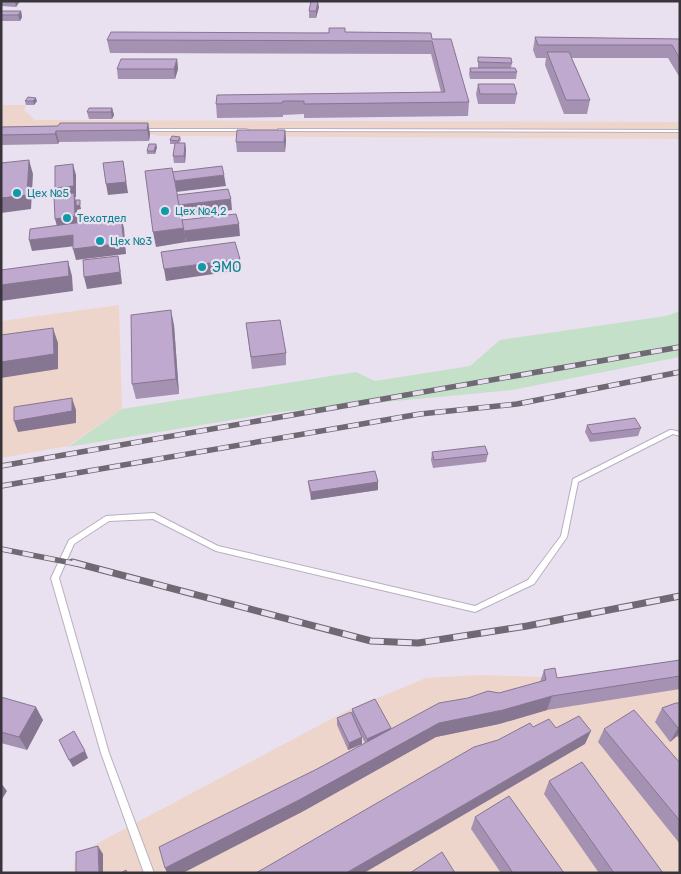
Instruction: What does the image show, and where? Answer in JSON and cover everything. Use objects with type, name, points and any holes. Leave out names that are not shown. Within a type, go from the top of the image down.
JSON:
[{"type":"lane","points":[[139,130],[251,130]]},
{"type":"lane","points":[[271,130],[680,132]]},
{"type":"lane","points":[[149,873],[105,753],[55,578],[71,542],[108,518],[154,516],[216,548],[476,609],[531,582],[564,537],[575,481],[672,432],[680,434]]},
{"type":"shaded area","points":[[1,105],[26,105],[24,110],[35,120],[680,122],[680,139],[159,136],[150,134],[1,138]]},
{"type":"shaded area","points":[[119,305],[122,409],[68,446],[1,458],[1,321]]},
{"type":"shaded area","points":[[680,668],[680,873],[74,873],[74,863],[83,851],[346,711],[426,678],[480,675],[610,679]]},
{"type":"green space","points":[[680,311],[680,357],[512,390],[280,412],[68,447],[122,409],[356,372],[375,381],[470,366],[500,340],[666,316]]},
{"type":"building","points":[[311,1],[318,1],[316,11],[309,11]]},
{"type":"building","points":[[1,11],[21,11],[18,15],[1,15]]},
{"type":"building","points":[[329,28],[345,28],[345,32],[431,33],[432,39],[451,39],[469,102],[304,104],[304,101],[283,101],[282,103],[216,104],[217,95],[445,92],[432,41],[107,40],[111,32],[329,33]]},
{"type":"building","points":[[535,37],[680,39],[680,59],[672,45],[538,45]]},
{"type":"building","points":[[547,52],[569,52],[590,100],[566,100]]},
{"type":"building","points":[[478,57],[511,58],[512,63],[478,62]]},
{"type":"building","points":[[121,59],[177,59],[174,69],[117,69]]},
{"type":"building","points":[[470,68],[515,68],[517,72],[471,72]]},
{"type":"building","points":[[478,84],[514,84],[517,94],[480,94]]},
{"type":"building","points":[[28,97],[36,98],[33,101],[25,101]]},
{"type":"building","points":[[89,108],[112,108],[111,112],[87,112]]},
{"type":"building","points":[[60,123],[148,123],[147,130],[56,131],[55,134],[1,135],[1,127],[58,126]]},
{"type":"building","points":[[237,130],[285,130],[284,142],[236,142]]},
{"type":"building","points":[[172,136],[180,137],[178,141],[170,140]]},
{"type":"building","points":[[175,143],[185,143],[184,156],[173,156]]},
{"type":"building","points":[[149,144],[156,144],[154,151],[147,151]]},
{"type":"building","points":[[29,160],[27,195],[1,198],[1,163]]},
{"type":"building","points":[[123,161],[126,182],[106,184],[103,163]]},
{"type":"building","points":[[73,164],[74,186],[55,188],[55,166]]},
{"type":"building","points":[[222,166],[224,175],[175,181],[172,172]]},
{"type":"building","name":"Цех №4,2","points":[[172,168],[184,228],[153,232],[145,171]]},
{"type":"building","points":[[228,189],[231,199],[179,205],[177,195]]},
{"type":"building","points":[[74,193],[75,216],[55,219],[54,196]]},
{"type":"building","points":[[76,200],[80,200],[80,205],[76,206]]},
{"type":"building","points":[[236,214],[239,224],[184,231],[182,220]]},
{"type":"building","points":[[121,217],[124,243],[73,249],[73,235],[29,240],[30,229]]},
{"type":"building","points":[[235,242],[240,259],[164,269],[161,252]]},
{"type":"building","points":[[118,256],[120,272],[84,277],[83,260]]},
{"type":"building","points":[[68,261],[69,276],[1,285],[1,270]]},
{"type":"building","points":[[171,310],[176,379],[132,384],[131,315]]},
{"type":"building","points":[[280,320],[286,353],[251,357],[246,323]]},
{"type":"building","points":[[53,328],[54,354],[1,362],[1,335]]},
{"type":"building","points":[[72,398],[72,411],[14,421],[14,407]]},
{"type":"building","points":[[635,418],[641,428],[592,434],[587,425]]},
{"type":"building","points":[[485,446],[488,454],[434,460],[432,452]]},
{"type":"building","points":[[375,471],[378,482],[311,492],[308,481]]},
{"type":"building","points":[[680,660],[680,676],[552,696],[503,710],[439,723],[299,800],[165,868],[159,847],[317,769],[439,703],[468,698],[488,691],[499,693],[546,680],[544,670],[555,668],[557,678]]},
{"type":"building","points":[[1,697],[36,707],[19,737],[1,732]]},
{"type":"building","points":[[375,699],[391,728],[367,739],[352,709]]},
{"type":"building","points":[[680,703],[680,727],[678,728],[662,708]]},
{"type":"building","points":[[634,710],[680,763],[680,821],[604,729]]},
{"type":"building","points":[[351,712],[362,737],[349,743],[337,718]]},
{"type":"building","points":[[579,716],[591,731],[346,873],[256,873],[474,747],[498,740],[530,723],[533,727],[549,719],[556,728]]},
{"type":"building","points":[[74,731],[85,751],[69,760],[59,740]]},
{"type":"building","points":[[582,762],[663,873],[614,873],[549,781]]},
{"type":"building","points":[[509,796],[564,873],[513,873],[475,817]]},
{"type":"building","points":[[98,846],[99,873],[76,873],[76,852]]},
{"type":"building","points":[[442,852],[455,873],[410,873]]},
{"type":"railway","points":[[1,466],[680,347]]},
{"type":"railway","points":[[1,486],[420,414],[517,404],[680,372]]},
{"type":"railway","points":[[1,549],[77,564]]},
{"type":"railway","points":[[72,562],[371,641],[418,643],[527,626],[680,596]]},
{"type":"place","name":"Цех №5","points":[[17,193]]},
{"type":"place","name":"Цех №4,2","points":[[165,211]]},
{"type":"place","name":"Техотдел","points":[[67,218]]},
{"type":"place","name":"Цех №3","points":[[100,241]]},
{"type":"place","name":"ЭМО","points":[[202,267]]}]
